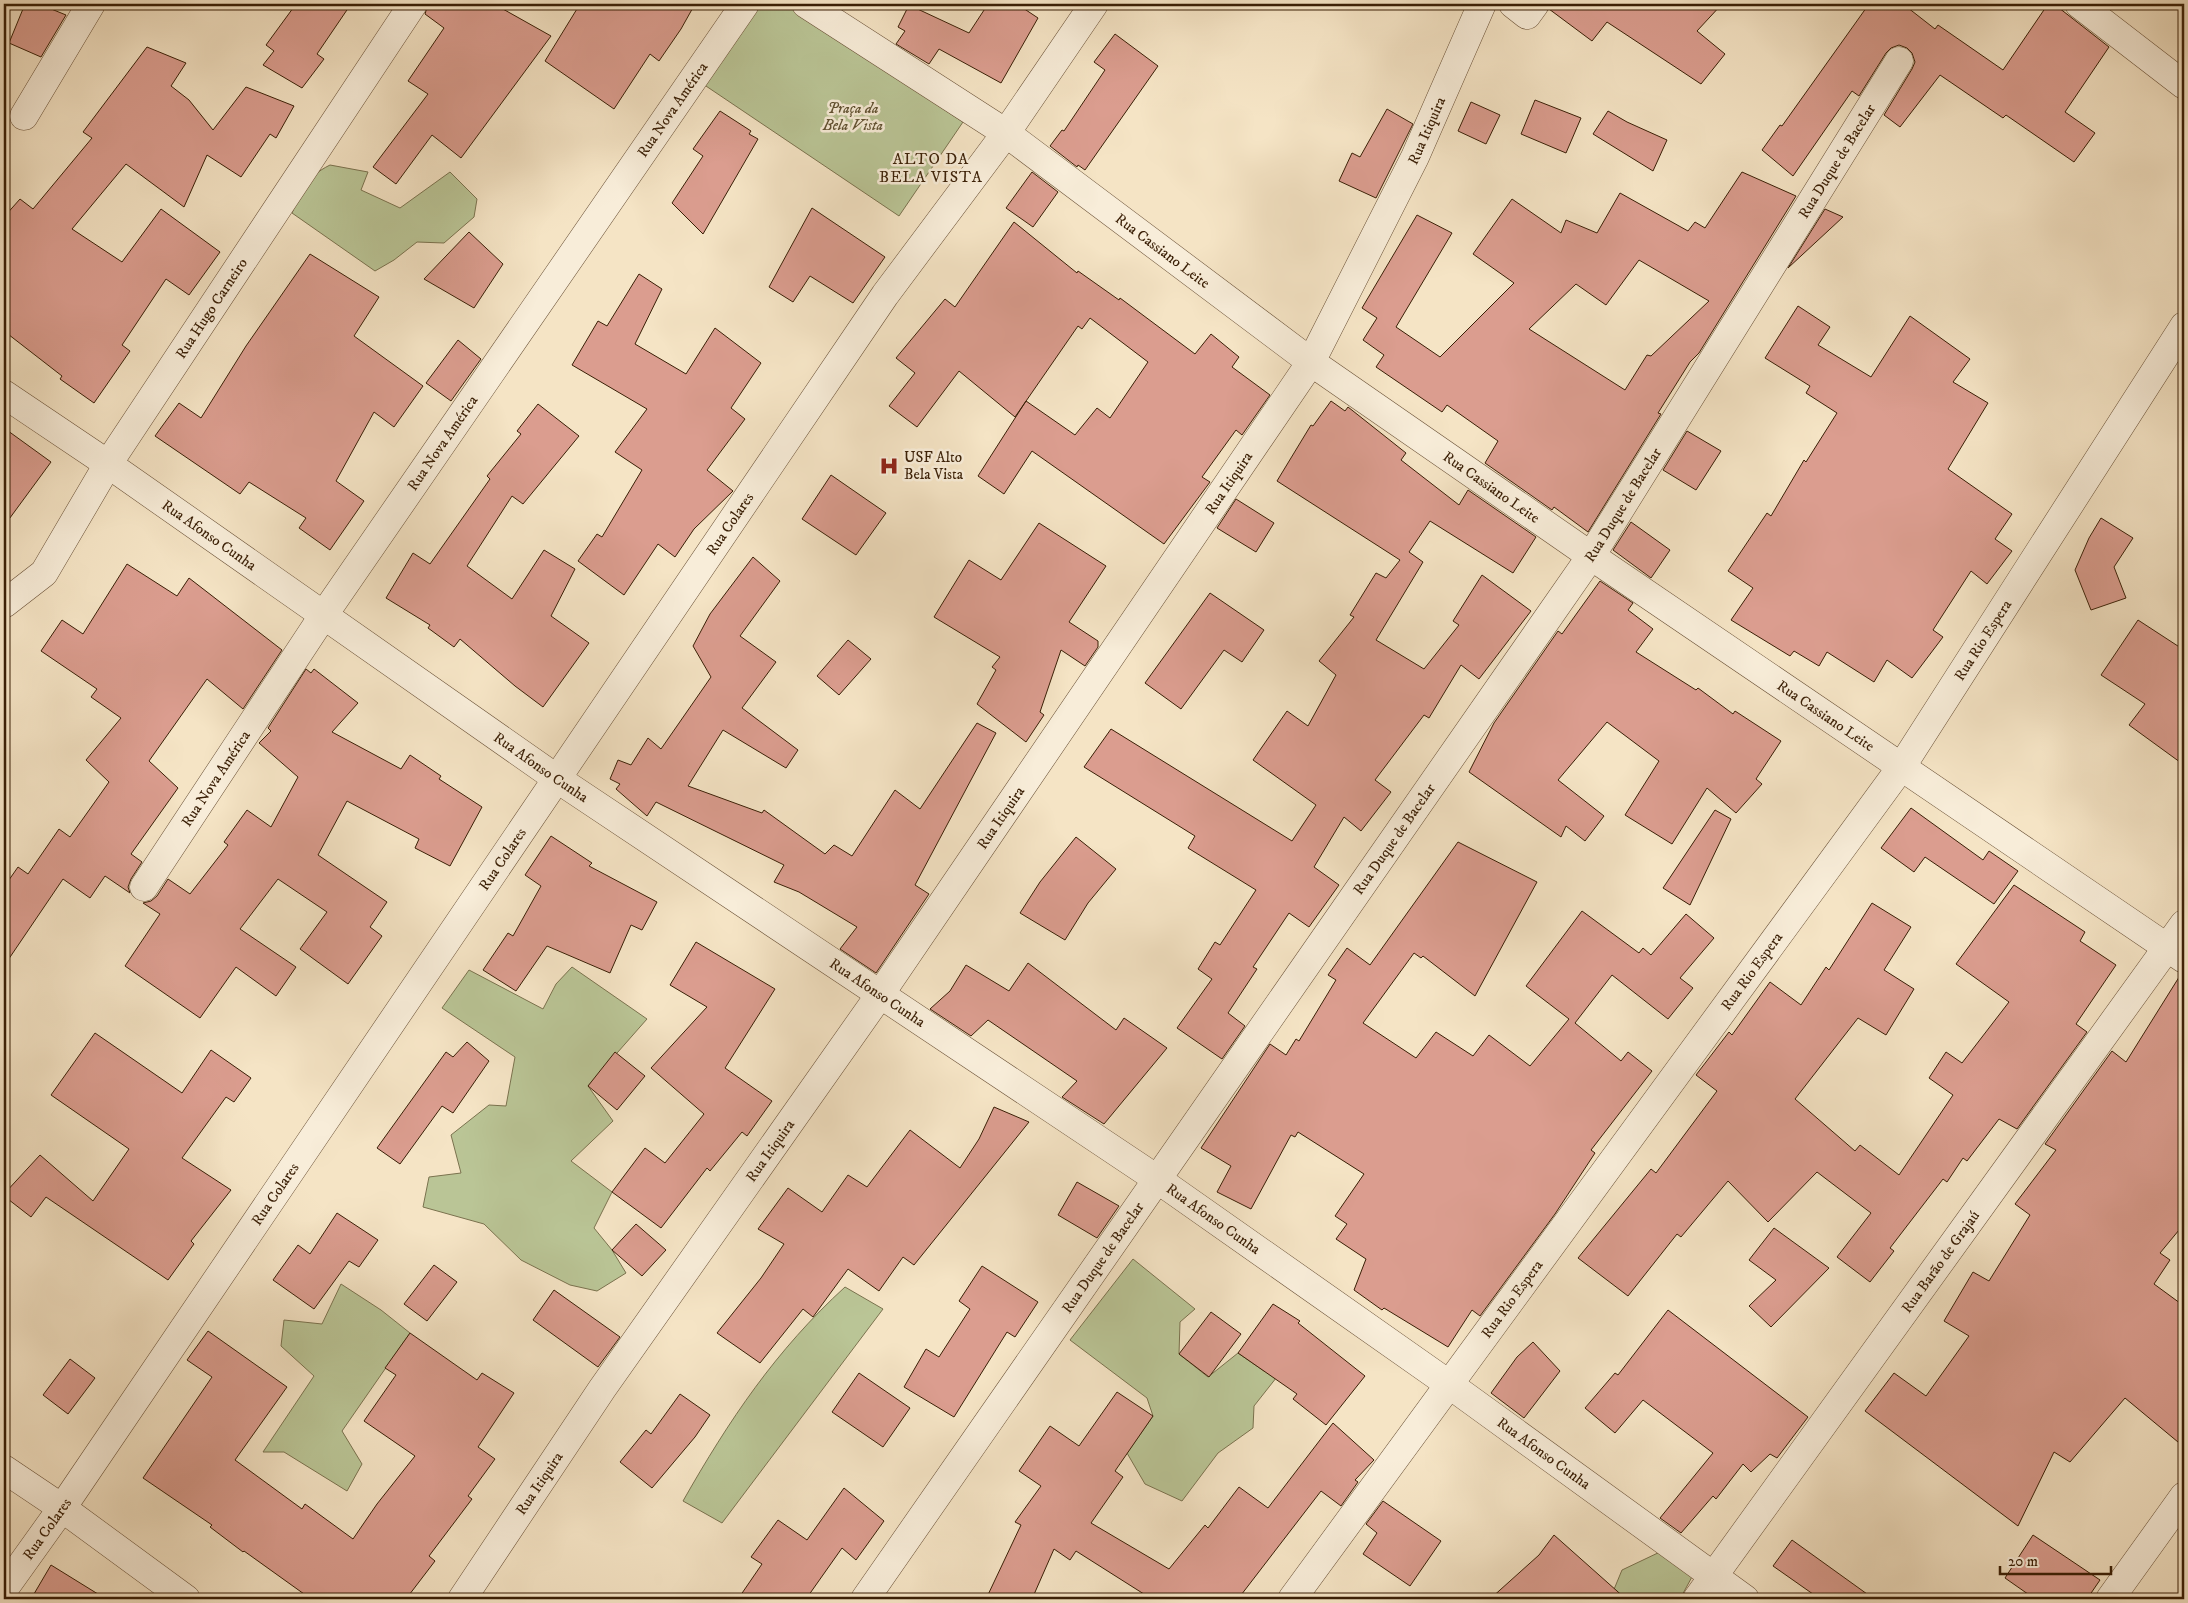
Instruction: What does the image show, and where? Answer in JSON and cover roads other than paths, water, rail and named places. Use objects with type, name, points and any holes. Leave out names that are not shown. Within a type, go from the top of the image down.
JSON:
[{"type":"street","points":[[24,116],[91,4]]},
{"type":"street","name":"Rua Hugo Carneiro","points":[[4,604],[44,573],[108,464],[413,4]]},
{"type":"street","name":"Rua Nova América","points":[[144,887],[323,616],[745,4]]},
{"type":"street","name":"Rua Cassiano Leite","points":[[806,4],[1006,134],[1310,362],[1591,556],[2176,954]]},
{"type":"street","name":"Rua Colares","points":[[4,1589],[62,1508],[885,295],[1006,134],[1094,4]]},
{"type":"street","name":"Rua Itiquira","points":[[462,1599],[614,1372],[879,996],[1310,362],[1416,157],[1482,4]]},
{"type":"street","points":[[1513,4],[1527,15],[1535,4]]},
{"type":"street","points":[[2079,4],[2184,85]]},
{"type":"street","name":"Rua Duque de Bacelar","points":[[865,1599],[1591,556],[1899,61]]},
{"type":"street","name":"Rua Rio Espera","points":[[1292,1599],[1902,766],[2184,326]]},
{"type":"street","name":"Rua Afonso Cunha","points":[[4,394],[108,464],[556,778],[879,996],[1156,1179],[1450,1385],[1712,1577],[1745,1599]]},
{"type":"street","name":"Rua Barão de Grajaú","points":[[1697,1599],[2176,954],[2184,924]]},
{"type":"street","points":[[4,1469],[62,1508],[186,1599]]},
{"type":"street","points":[[2110,1599],[2184,1496]]},
{"type":"place","name":"USF Alto Bela Vista","points":[[889,466]]},
{"type":"district","name":"ALTO DA BELA VISTA","points":[[931,167]]},
{"type":"park label","name":"Praça da Bela Vista","points":[[853,116]]}]
